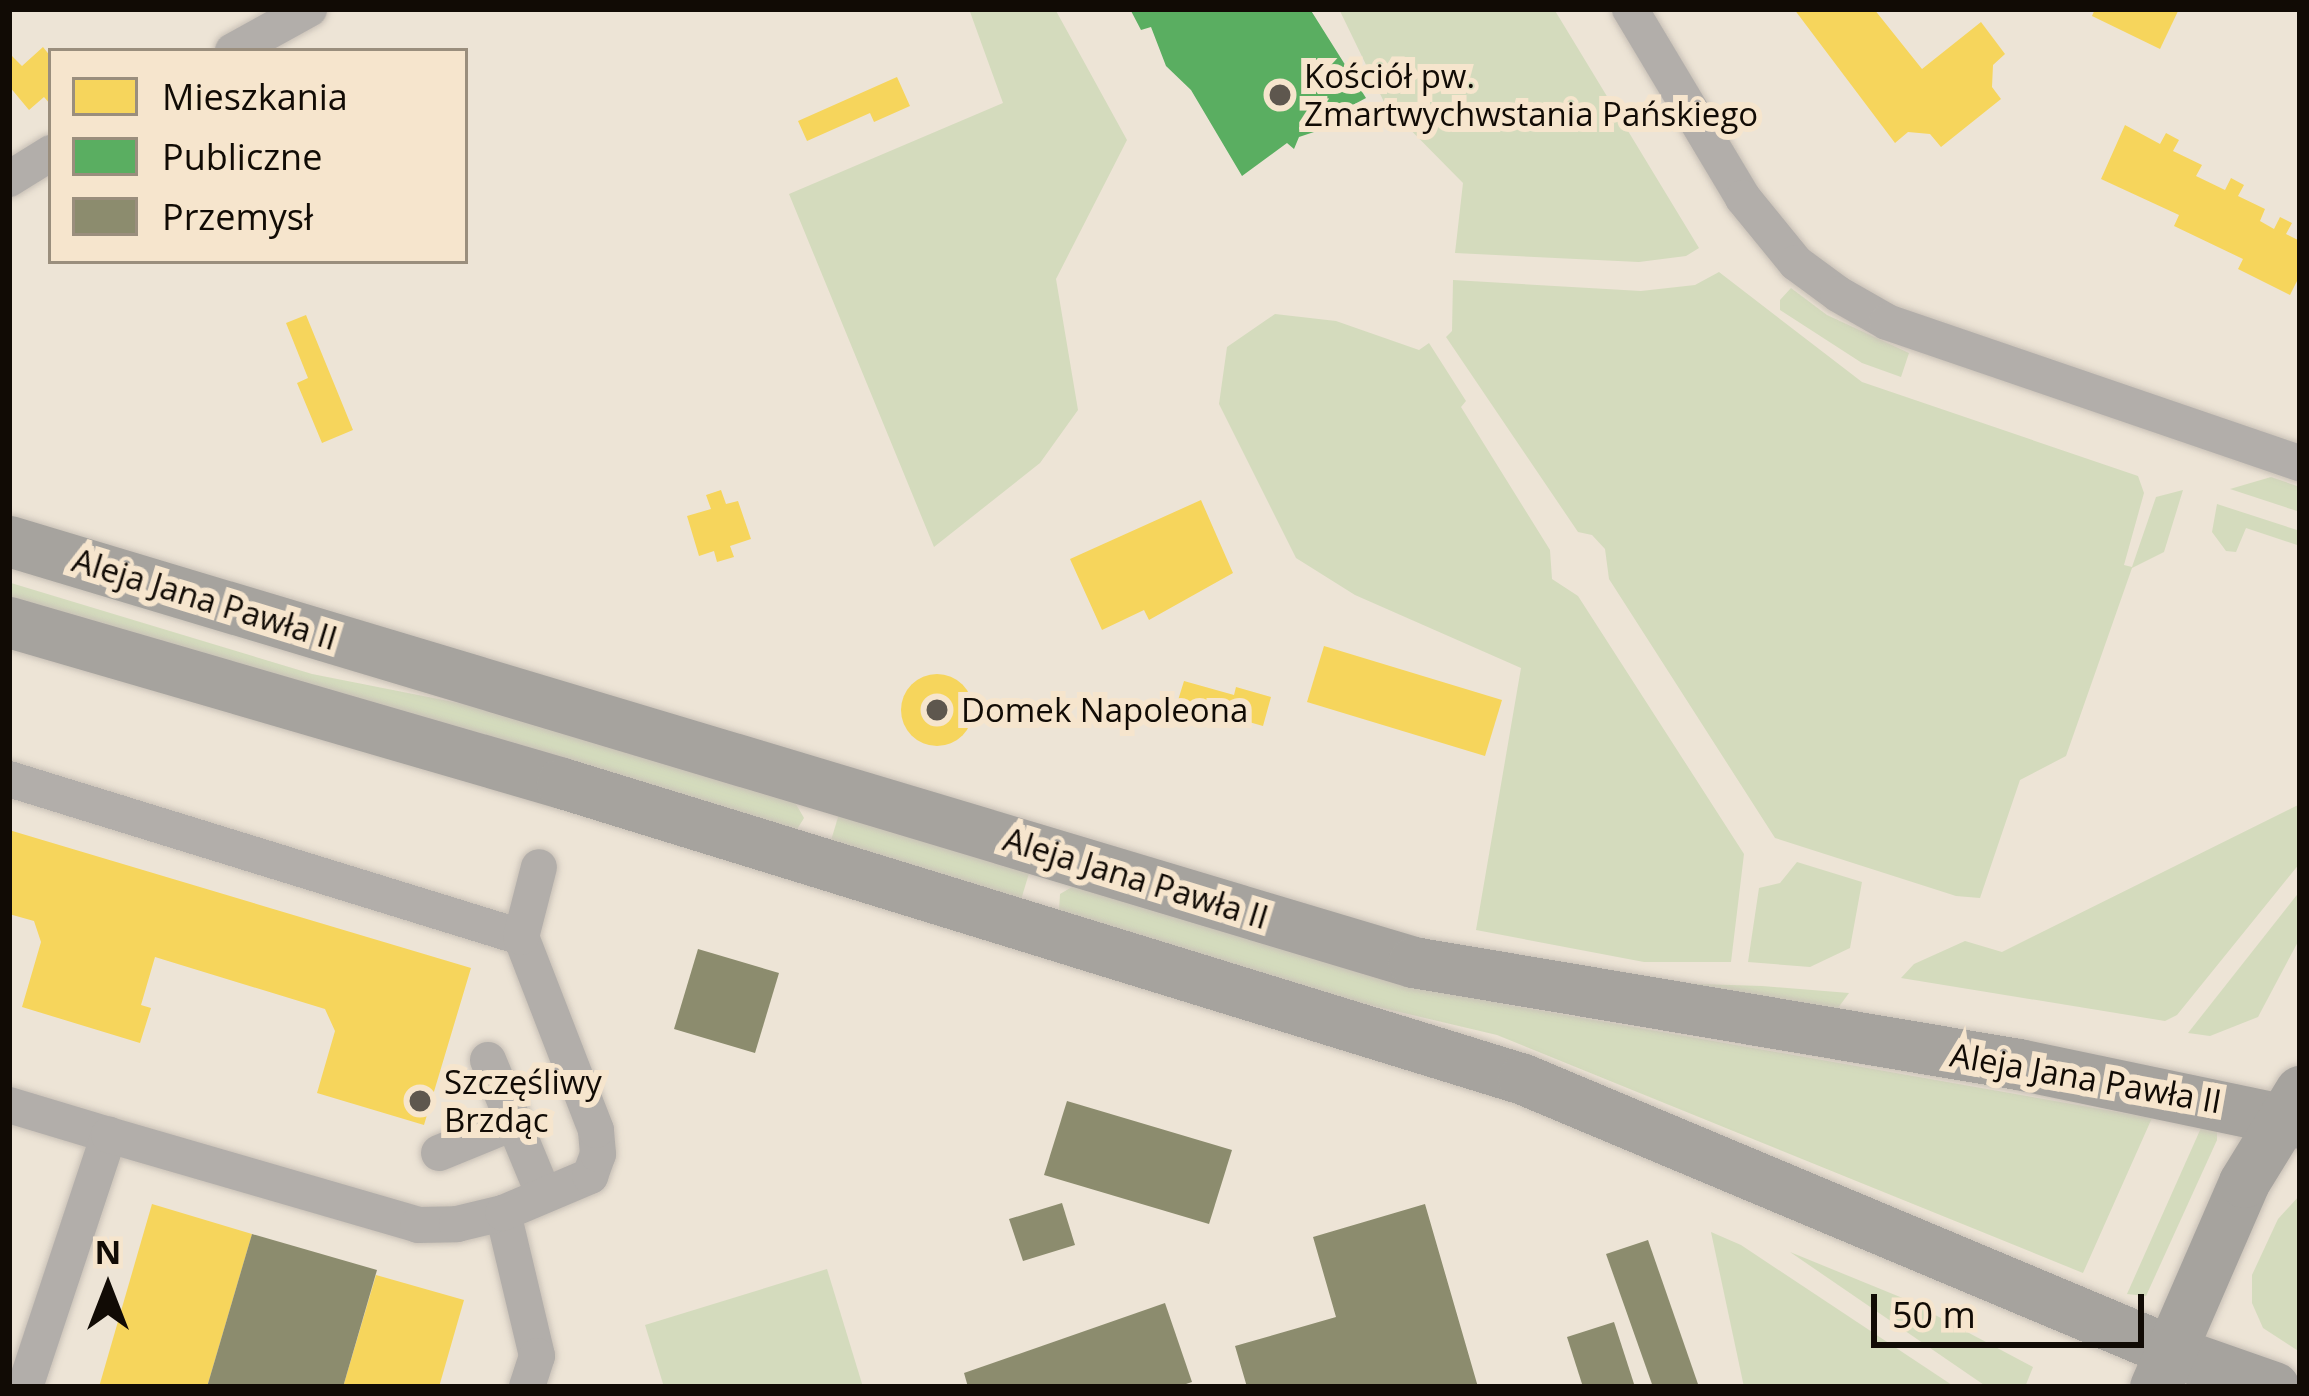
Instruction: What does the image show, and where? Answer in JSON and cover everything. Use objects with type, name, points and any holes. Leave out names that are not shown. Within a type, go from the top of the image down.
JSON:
[{"type":"main road","name":"Aleja Jana Pawła II","points":[[9,542],[1413,962],[2295,1110]]},
{"type":"main road","points":[[9,622],[562,783],[1522,1079],[2163,1369],[2274,1387]]},
{"type":"main road","points":[[2163,1369],[2244,1182],[2295,1110]]},
{"type":"street","points":[[238,48],[309,9]]},
{"type":"street","points":[[1630,9],[1743,197],[1796,263],[1838,295],[1887,322],[2300,463]]},
{"type":"street","points":[[9,179],[48,155]]},
{"type":"street","points":[[9,779],[521,937]]},
{"type":"street","points":[[9,1105],[418,1225],[457,1224],[503,1213],[590,1176],[598,1154],[596,1130],[521,937],[539,867]]},
{"type":"street","points":[[488,1060],[544,1195]]},
{"type":"street","points":[[439,1153],[513,1123]]},
{"type":"street","points":[[25,1387],[109,1135]]},
{"type":"street","points":[[503,1213],[537,1356],[527,1387]]},
{"type":"green space","points":[[969,9],[1055,9],[1127,140],[1056,279],[1078,410],[1040,463],[934,547],[789,194],[1003,103]]},
{"type":"green space","points":[[1339,9],[1554,9],[1699,248],[1686,256],[1639,262],[1455,253],[1463,183],[1385,104]]},
{"type":"green space","points":[[1719,272],[1862,382],[2138,476],[2144,493],[2124,565],[2132,567],[2156,497],[2183,490],[2164,552],[2132,568],[2066,756],[2020,780],[1980,898],[1956,896],[1775,838],[1609,579],[1605,549],[1592,535],[1578,532],[1446,337],[1452,331],[1453,280],[1641,291],[1695,285]]},
{"type":"green space","points":[[1791,288],[1827,315],[1909,353],[1901,377],[1862,363],[1780,310],[1780,300]]},
{"type":"green space","points":[[1275,314],[1336,321],[1419,350],[1429,343],[1466,401],[1461,407],[1550,550],[1552,579],[1578,596],[1744,854],[1731,962],[1644,962],[1476,930],[1521,668],[1355,595],[1296,558],[1219,404],[1227,347]]},
{"type":"green space","points":[[2271,477],[2300,487],[2300,512],[2230,489]]},
{"type":"green space","points":[[2217,504],[2300,531],[2300,546],[2246,528],[2236,552],[2226,551],[2212,532]]},
{"type":"green space","points":[[11,583],[312,674],[494,710],[793,799],[804,818],[796,831],[9,601]]},
{"type":"green space","points":[[2300,804],[2300,863],[2177,1015],[2165,1021],[1901,978],[1914,964],[1965,941],[2002,952]]},
{"type":"green space","points":[[839,814],[1030,870],[1020,903],[829,847]]},
{"type":"green space","points":[[1797,862],[1862,882],[1850,948],[1810,967],[1748,962],[1759,888],[1780,883]]},
{"type":"green space","points":[[1077,884],[1339,963],[1503,1004],[2152,1118],[2083,1273],[1497,1035],[1319,993],[1059,911],[1060,894]]},
{"type":"green space","points":[[2300,891],[2300,938],[2258,1017],[2210,1036],[2188,1033]]},
{"type":"green space","points":[[1635,982],[1762,986],[1849,993],[1835,1012]]},
{"type":"green space","points":[[2201,1128],[2217,1132],[2217,1140],[2146,1296],[2127,1294]]},
{"type":"green space","points":[[2300,1195],[2300,1352],[2263,1328],[2252,1303],[2252,1275],[2278,1219]]},
{"type":"green space","points":[[1711,1232],[1741,1245],[1955,1387],[1744,1387]]},
{"type":"green space","points":[[1790,1252],[1905,1299],[2033,1367],[2025,1387],[1987,1387]]},
{"type":"green space","points":[[827,1269],[863,1387],[664,1387],[645,1325]]},
{"type":"building: Mieszkania","points":[[1794,9],[1874,9],[1922,69],[1981,22],[2005,54],[1993,65],[1992,87],[2001,99],[1941,147],[1930,134],[1908,132],[1895,143]]},
{"type":"building: Mieszkania","points":[[2095,9],[2179,9],[2160,49],[2092,16]]},
{"type":"building: Mieszkania","points":[[43,47],[48,53],[48,102],[44,97],[29,110],[9,86],[9,59],[12,56],[22,66]]},
{"type":"building: Mieszkania","points":[[897,77],[910,106],[874,122],[870,113],[807,141],[798,121]]},
{"type":"building: Mieszkania","points":[[2125,125],[2160,144],[2166,133],[2179,140],[2173,151],[2202,165],[2196,176],[2225,190],[2231,178],[2244,185],[2238,196],[2265,209],[2260,221],[2274,229],[2280,217],[2292,223],[2286,234],[2300,241],[2300,275],[2290,295],[2238,269],[2243,259],[2174,226],[2179,215],[2101,179]]},
{"type":"building: Mieszkania","points":[[306,315],[353,430],[322,443],[297,383],[308,378],[286,323]]},
{"type":"building: Mieszkania","points":[[721,490],[726,504],[738,501],[751,539],[730,546],[734,557],[717,562],[714,551],[699,556],[687,516],[711,509],[706,495]]},
{"type":"building: Mieszkania","points":[[1201,500],[1233,573],[1149,620],[1144,610],[1102,630],[1070,559]]},
{"type":"building: Mieszkania","points":[[1324,646],[1502,700],[1485,756],[1307,702]]},
{"type":"building: Mieszkania","name":"Domek Napoleona","points":[[937,674],[963,684],[973,710],[963,736],[937,746],[911,736],[901,710],[911,684]]},
{"type":"building: Mieszkania","points":[[1184,681],[1234,695],[1236,687],[1271,697],[1263,726],[1228,716],[1225,724],[1175,710]]},
{"type":"building: Mieszkania","points":[[9,830],[471,968],[424,1125],[317,1093],[335,1031],[325,1009],[155,957],[141,1005],[151,1008],[140,1043],[22,1007],[41,942],[34,921],[9,914]]},
{"type":"building: Mieszkania","points":[[152,1204],[252,1234],[207,1387],[99,1387]]},
{"type":"building: Mieszkania","points":[[376,1275],[464,1300],[439,1387],[343,1387]]},
{"type":"building: Publiczne","name":"Kościół pw. Zmartwychwstania Pańskiego","points":[[1130,9],[1310,9],[1366,98],[1323,121],[1323,129],[1299,137],[1294,149],[1287,143],[1242,176],[1191,90],[1166,66],[1151,27],[1141,30]]},
{"type":"building: Przemysł","points":[[698,949],[779,973],[755,1053],[674,1029]]},
{"type":"building: Przemysł","points":[[1067,1101],[1232,1150],[1209,1224],[1044,1175]]},
{"type":"building: Przemysł","points":[[1062,1203],[1075,1245],[1023,1261],[1009,1219]]},
{"type":"building: Przemysł","points":[[1425,1204],[1478,1387],[1247,1387],[1235,1346],[1336,1317],[1313,1237]]},
{"type":"building: Przemysł","points":[[252,1234],[377,1270],[343,1387],[207,1387]]},
{"type":"building: Przemysł","points":[[1648,1240],[1699,1387],[1653,1387],[1606,1254]]},
{"type":"building: Przemysł","points":[[1165,1303],[1192,1382],[1177,1387],[968,1387],[964,1373]]},
{"type":"building: Przemysł","points":[[1614,1322],[1635,1387],[1583,1387],[1567,1337]]},
{"type":"place","name":"Kościół pw. Zmartwychwstania Pańskiego","points":[[1280,95]]},
{"type":"place","name":"Domek Napoleona","points":[[937,710]]},
{"type":"place","name":"Szczęśliwy Brzdąc","points":[[420,1101]]}]
